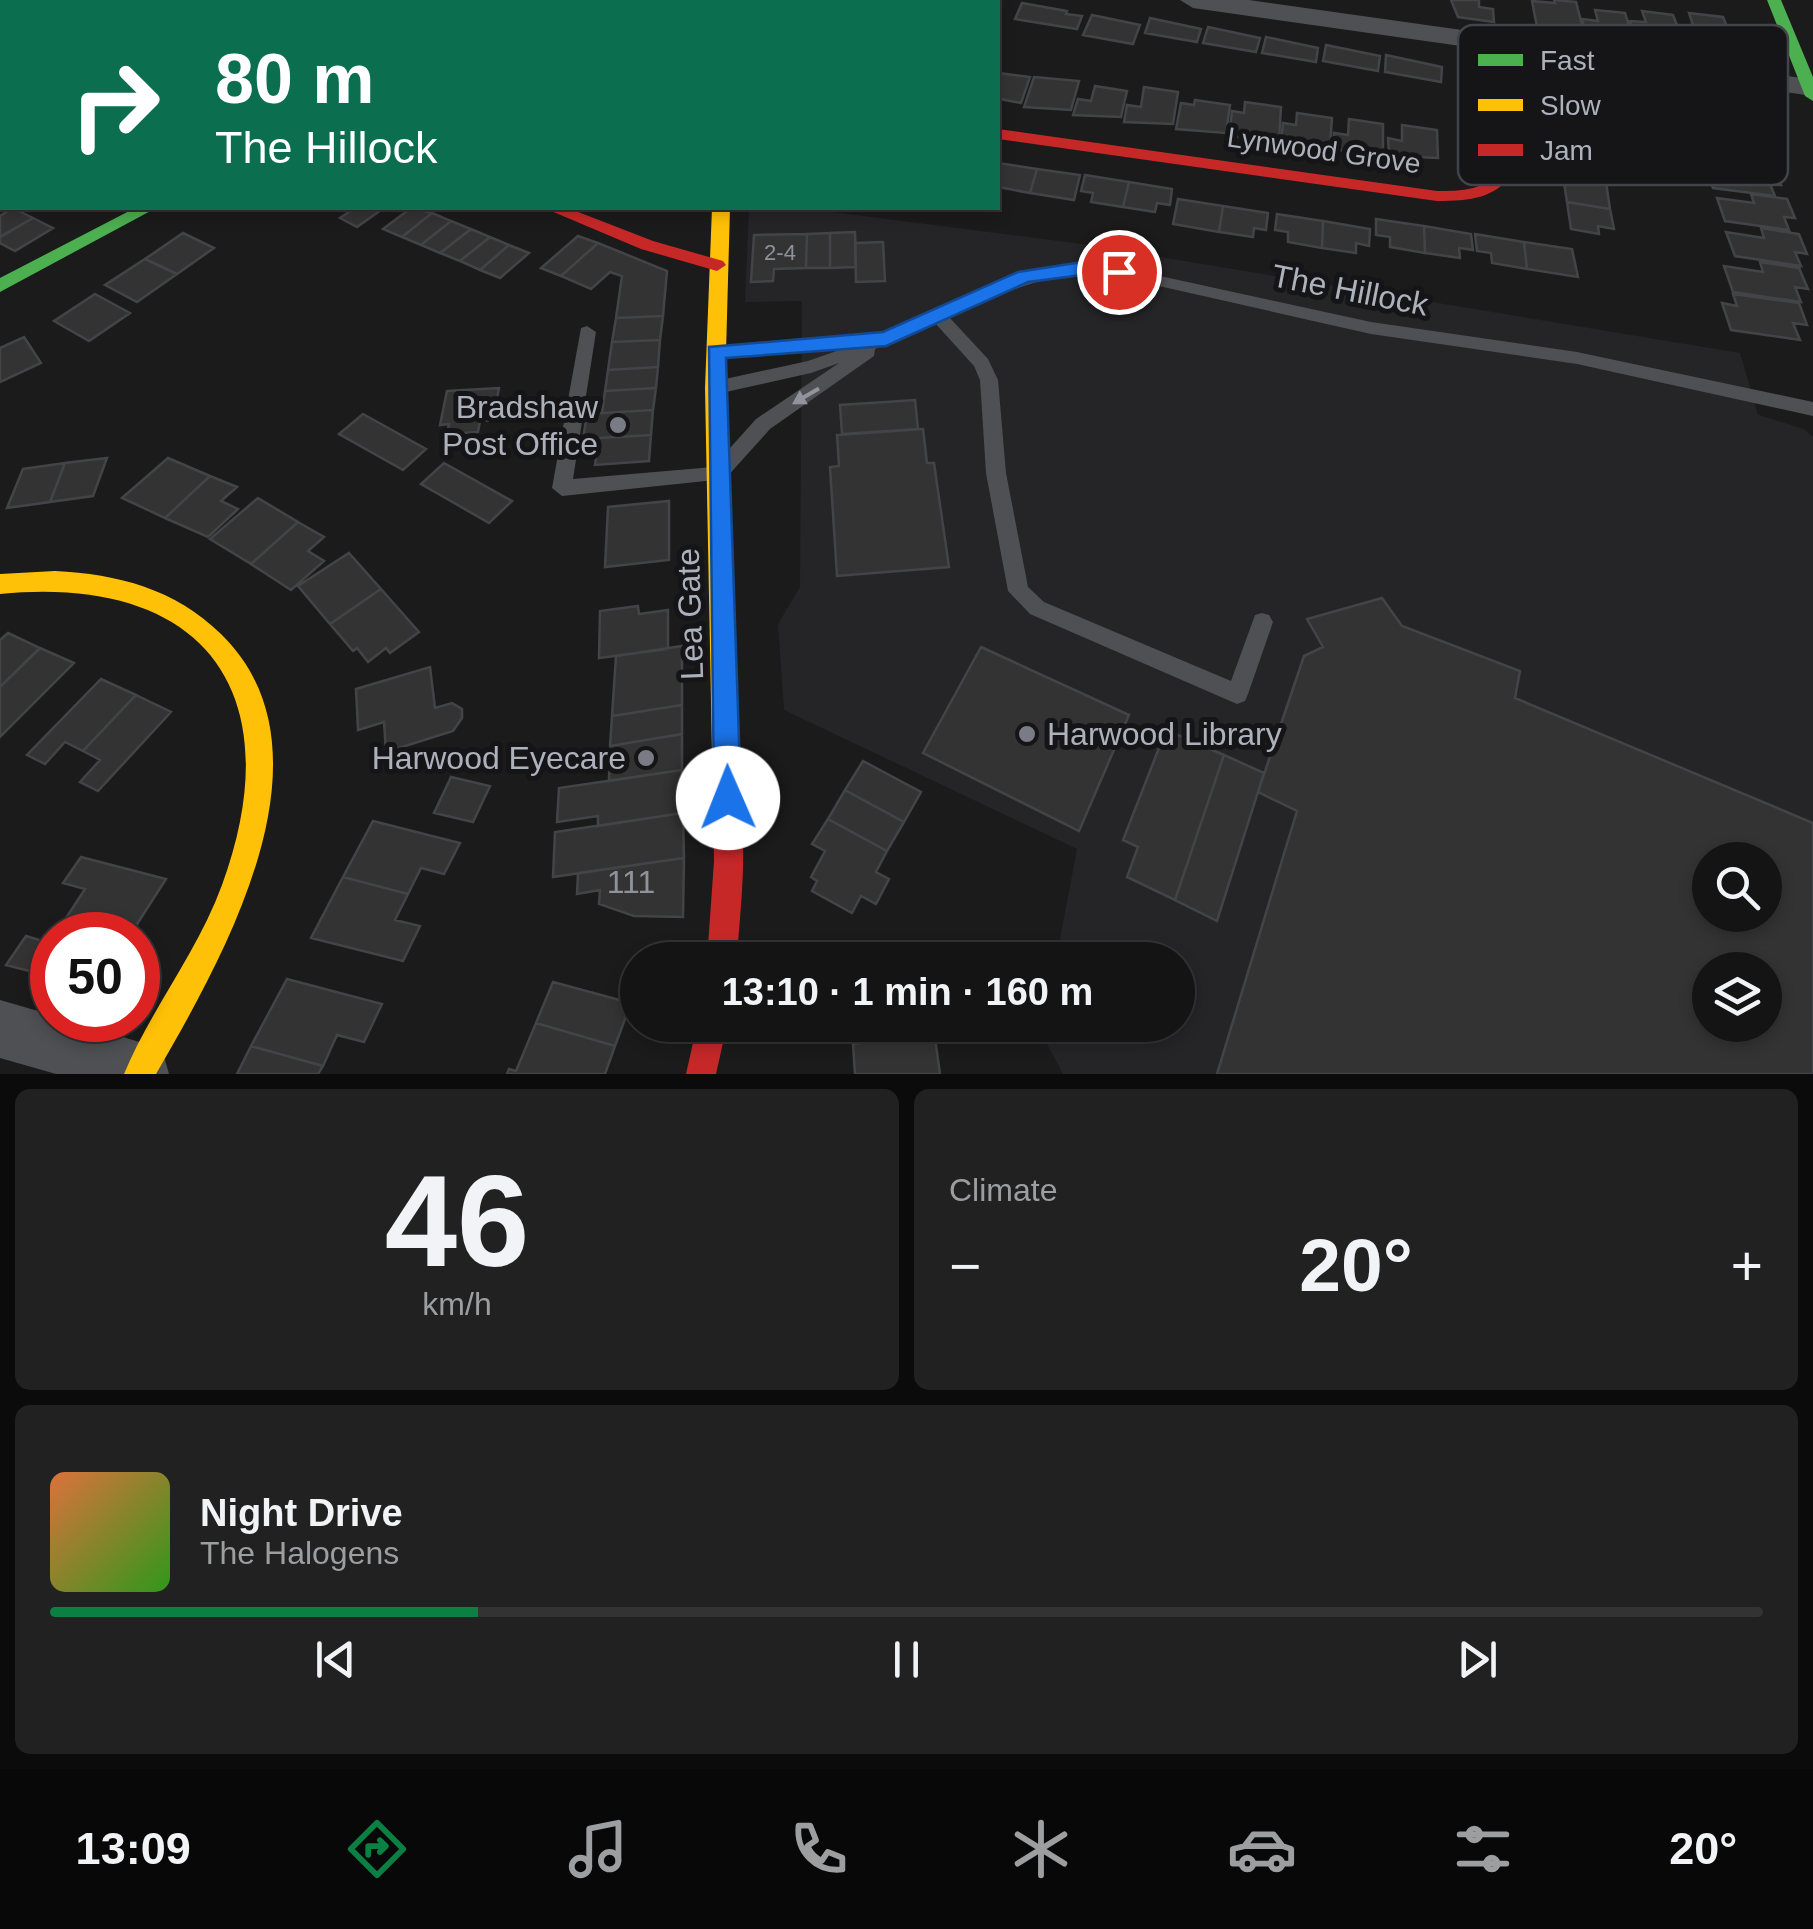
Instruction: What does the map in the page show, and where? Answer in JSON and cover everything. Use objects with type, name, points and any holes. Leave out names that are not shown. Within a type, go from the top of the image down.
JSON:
[{"type":"street","points":[[1194,0],[1458,39]]},
{"type":"street","points":[[1402,31],[1404,0]]},
{"type":"street","points":[[1774,0],[1784,25]]},
{"type":"street","points":[[1788,35],[1811,92]]},
{"type":"street","name":"Lynwood Grove","points":[[1000,134],[1437,196],[1479,193],[1498,185]]},
{"type":"street","points":[[0,286],[143,210]]},
{"type":"street","points":[[560,210],[647,245],[717,265]]},
{"type":"street","name":"Lea Gate","points":[[721,210],[715,388],[728,861],[723,942]]},
{"type":"street","points":[[0,584],[35,578],[131,591],[169,604],[207,631],[240,668],[258,722],[261,784],[246,861],[214,944],[140,1072],[0,1028]]},
{"type":"street","points":[[701,1074],[708,1042]]},
{"type":"lane","name":"The Hillock","points":[[715,388],[812,367],[886,339],[1024,276],[1082,268],[1119,272],[1371,328],[1680,377],[1813,409]]},
{"type":"lane","points":[[938,316],[982,363],[988,380],[996,473],[1018,591],[1037,608],[1237,694],[1262,622]]},
{"type":"lane","points":[[587,332],[562,488],[718,474]]},
{"type":"lane","name":"The Hillock","points":[[716,352],[886,339]]},
{"type":"lane","name":"The Hillock","points":[[718,474],[762,424],[826,385],[886,339]]},
{"type":"shaded area","points":[[749,210],[817,210],[1082,244],[1740,353],[1758,415],[1804,429],[1813,437],[1813,1074],[1063,1074],[1046,1042],[1195,1042],[1195,942],[1059,942],[1077,849],[784,710],[778,624],[800,587],[802,301],[745,302]]},
{"type":"building","points":[[1451,0],[1479,0],[1479,7],[1493,9],[1494,22],[1458,17]]},
{"type":"building","points":[[1554,0],[1576,2],[1582,25],[1537,25],[1532,1],[1555,3]]},
{"type":"building","points":[[1022,3],[1082,16],[1077,29],[1015,19]]},
{"type":"building","points":[[1595,10],[1625,13],[1629,25],[1584,25],[1582,19],[1598,21]]},
{"type":"building","points":[[1642,11],[1673,15],[1677,25],[1631,25],[1630,21],[1646,22]]},
{"type":"building","points":[[1689,13],[1723,17],[1726,25],[1693,25]]},
{"type":"building","points":[[1092,15],[1140,25],[1133,44],[1083,35]]},
{"type":"building","points":[[1150,18],[1201,29],[1197,42],[1145,33]]},
{"type":"building","points":[[1208,27],[1260,38],[1256,52],[1203,43]]},
{"type":"building","points":[[1266,37],[1318,48],[1316,62],[1262,53]]},
{"type":"building","points":[[1326,45],[1380,56],[1378,71],[1323,61]]},
{"type":"building","points":[[1386,55],[1442,67],[1441,82],[1385,72]]},
{"type":"building","points":[[1000,73],[1030,77],[1021,103],[1000,99]]},
{"type":"building","points":[[1034,77],[1079,81],[1071,110],[1024,107]]},
{"type":"building","points":[[1095,86],[1127,91],[1121,117],[1073,115],[1078,99],[1091,101]]},
{"type":"building","points":[[1144,87],[1178,92],[1173,124],[1124,122],[1127,105],[1141,107]]},
{"type":"building","points":[[1195,100],[1230,105],[1226,133],[1176,129],[1181,103],[1194,105]]},
{"type":"building","points":[[1245,102],[1281,107],[1279,140],[1229,136],[1232,111],[1244,113]]},
{"type":"building","points":[[1297,113],[1332,118],[1330,146],[1281,144],[1283,123],[1296,125]]},
{"type":"building","points":[[1349,119],[1383,124],[1383,152],[1334,150],[1334,133],[1348,135]]},
{"type":"building","points":[[1402,125],[1437,130],[1438,158],[1389,156],[1388,138],[1402,141]]},
{"type":"building","points":[[1000,163],[1037,169],[1030,193],[1000,187]]},
{"type":"building","points":[[1037,169],[1080,175],[1074,200],[1030,193]]},
{"type":"building","points":[[1085,175],[1129,182],[1123,207],[1091,202],[1093,193],[1081,191]]},
{"type":"building","points":[[1129,182],[1172,189],[1170,205],[1157,203],[1155,212],[1123,207]]},
{"type":"building","points":[[1564,185],[1606,185],[1610,209],[1567,202]]},
{"type":"building","points":[[1712,185],[1770,185],[1775,196]]},
{"type":"building","points":[[1751,194],[1787,199],[1795,218],[1784,217],[1789,230],[1725,221],[1717,198],[1754,203]]},
{"type":"building","points":[[1178,199],[1223,206],[1219,232],[1173,224]]},
{"type":"building","points":[[1567,202],[1610,209],[1614,229],[1598,226],[1599,234],[1571,229]]},
{"type":"building","points":[[1223,206],[1268,213],[1266,230],[1254,228],[1253,237],[1219,232]]},
{"type":"building","points":[[17,210],[33,218],[0,237],[0,216]]},
{"type":"building","points":[[352,210],[381,210],[357,227],[340,218]]},
{"type":"building","points":[[408,210],[432,213],[402,237],[383,229]]},
{"type":"building","points":[[432,213],[451,221],[421,245],[402,237]]},
{"type":"building","points":[[1277,214],[1323,221],[1322,248],[1288,242],[1288,232],[1275,230]]},
{"type":"building","points":[[33,218],[53,228],[15,251],[0,243],[0,237]]},
{"type":"building","points":[[1376,219],[1424,226],[1425,253],[1390,247],[1390,237],[1376,235]]},
{"type":"building","points":[[451,221],[471,229],[440,253],[421,245]]},
{"type":"building","points":[[1323,221],[1370,229],[1369,246],[1356,243],[1356,253],[1322,248]]},
{"type":"building","points":[[1424,226],[1471,234],[1473,250],[1459,248],[1460,258],[1425,253]]},
{"type":"building","points":[[1761,228],[1799,234],[1807,254],[1795,252],[1801,266],[1735,256],[1726,232],[1764,238]]},
{"type":"building","points":[[471,229],[490,237],[460,261],[440,253]]},
{"type":"building","points":[[855,232],[856,267],[830,268],[830,233]]},
{"type":"building","points":[[183,233],[214,248],[177,274],[145,259]]},
{"type":"building","points":[[830,233],[830,268],[806,268],[807,234]]},
{"type":"building","points":[[807,234],[806,268],[774,269],[773,281],[751,282],[754,235]]},
{"type":"building","points":[[1475,234],[1524,242],[1527,269],[1492,263],[1491,253],[1477,251]]},
{"type":"building","points":[[578,236],[598,243],[561,276],[541,268]]},
{"type":"building","points":[[490,237],[509,245],[480,270],[460,261]]},
{"type":"building","points":[[883,242],[885,281],[856,282],[855,243]]},
{"type":"building","points":[[1524,242],[1572,249],[1578,277],[1527,269]]},
{"type":"building","points":[[598,243],[667,271],[663,316],[616,318],[622,276],[610,272],[591,289],[561,276]]},
{"type":"building","points":[[509,245],[529,253],[500,278],[480,270]]},
{"type":"building","points":[[145,259],[177,274],[137,302],[105,285]]},
{"type":"building","points":[[1760,262],[1799,268],[1808,289],[1795,287],[1801,302],[1733,292],[1724,266],[1763,272]]},
{"type":"building","points":[[95,294],[130,313],[89,341],[54,321]]},
{"type":"building","points":[[1733,294],[1799,303],[1807,325],[1793,323],[1800,340],[1731,330],[1722,303],[1737,306]]},
{"type":"building","points":[[663,316],[660,340],[612,342],[616,318]]},
{"type":"building","points":[[24,337],[41,363],[0,382],[0,348]]},
{"type":"building","points":[[660,340],[658,367],[608,370],[612,342]]},
{"type":"building","points":[[658,367],[656,388],[605,391],[608,370]]},
{"type":"building","points":[[499,388],[493,420],[480,421],[478,432],[447,434],[449,424],[440,425],[447,391]]},
{"type":"building","points":[[656,388],[653,410],[602,413],[605,391]]},
{"type":"building","points":[[915,400],[918,429],[842,434],[840,405]]},
{"type":"building","name":"Bradshaw Post Office","points":[[653,410],[651,435],[583,439],[587,414]]},
{"type":"building","points":[[363,414],[426,449],[403,470],[339,434]]},
{"type":"building","points":[[923,429],[927,463],[934,463],[949,567],[837,576],[830,467],[839,466],[837,435]]},
{"type":"building","points":[[651,435],[649,461],[595,465],[599,438]]},
{"type":"building","points":[[107,458],[93,496],[50,502],[65,463]]},
{"type":"building","points":[[168,458],[210,476],[165,518],[122,498]]},
{"type":"building","points":[[65,463],[50,502],[7,508],[23,469]]},
{"type":"building","points":[[444,463],[512,501],[489,523],[421,484]]},
{"type":"building","points":[[210,476],[237,487],[221,501],[238,509],[208,537],[165,518]]},
{"type":"building","points":[[258,498],[298,522],[251,564],[210,539]]},
{"type":"building","points":[[669,501],[669,560],[605,567],[608,507]]},
{"type":"building","points":[[298,522],[324,537],[308,551],[324,561],[291,590],[251,564]]},
{"type":"building","points":[[349,553],[381,589],[330,624],[298,586]]},
{"type":"building","points":[[381,589],[419,632],[390,653],[386,648],[368,662],[330,624]]},
{"type":"building","points":[[1382,598],[1402,626],[1520,671],[1515,698],[1813,823],[1813,1074],[1217,1074],[1297,811],[1258,792],[1304,656],[1323,647],[1307,619]]},
{"type":"building","points":[[638,606],[639,614],[668,610],[668,649],[599,658],[600,611]]},
{"type":"building","points":[[8,633],[40,648],[0,687],[0,640]]},
{"type":"building","points":[[682,646],[682,705],[612,716],[616,656]]},
{"type":"building","name":"Harwood Library","points":[[981,647],[1129,715],[1079,831],[923,753]]},
{"type":"building","points":[[40,648],[74,663],[0,737],[0,687]]},
{"type":"building","points":[[430,667],[435,708],[452,703],[462,709],[462,718],[453,731],[386,752],[384,722],[358,730],[356,689]]},
{"type":"building","points":[[101,679],[136,695],[83,751],[65,742],[45,764],[27,755]]},
{"type":"building","points":[[136,695],[171,712],[98,791],[80,782],[100,760],[83,751]]},
{"type":"building","points":[[682,705],[682,734],[610,746],[612,716]]},
{"type":"building","points":[[1166,730],[1224,755],[1175,900],[1127,877],[1138,847],[1123,840]]},
{"type":"building","name":"Harwood Eyecare","points":[[682,734],[682,770],[609,781],[610,746]]},
{"type":"building","points":[[1224,755],[1264,773],[1217,921],[1175,900]]},
{"type":"building","points":[[863,761],[921,792],[904,822],[845,790]]},
{"type":"building","points":[[682,770],[683,813],[598,826],[598,816],[557,822],[559,788]]},
{"type":"building","points":[[451,777],[490,786],[473,822],[434,813]]},
{"type":"building","points":[[845,790],[904,822],[887,851],[828,819]]},
{"type":"building","points":[[683,813],[684,858],[553,877],[555,832]]},
{"type":"building","points":[[828,819],[887,851],[876,872],[889,879],[876,904],[861,896],[852,913],[812,891],[817,881],[811,877],[825,851],[812,844]]},
{"type":"building","points":[[373,821],[460,843],[444,874],[421,868],[408,894],[343,877]]},
{"type":"building","points":[[81,857],[166,879],[145,912],[70,912],[85,889],[63,883]]},
{"type":"building","points":[[684,858],[683,917],[634,916],[599,904],[600,890],[577,894],[578,873]]},
{"type":"building","points":[[343,877],[408,894],[395,920],[420,926],[403,961],[311,938]]},
{"type":"building","points":[[26,936],[30,937],[30,971],[6,965]]},
{"type":"building","points":[[287,979],[382,1004],[364,1042],[337,1035],[323,1066],[251,1046]]},
{"type":"building","points":[[553,982],[620,1000],[620,1033],[615,1046],[536,1023]]},
{"type":"building","points":[[536,1023],[615,1046],[605,1074],[507,1074],[509,1069],[516,1071]]},
{"type":"building","points":[[936,1042],[940,1074],[855,1074],[853,1044]]},
{"type":"building","points":[[251,1046],[323,1066],[318,1074],[237,1074]]},
{"type":"traffic: fast","points":[[1774,0],[1784,25]]},
{"type":"traffic: fast","points":[[1788,34],[1813,96]]},
{"type":"traffic: fast","points":[[0,286],[143,210]]},
{"type":"traffic: slow","points":[[721,210],[715,388],[726,805]]},
{"type":"traffic: slow","points":[[0,584],[83,582],[137,593],[162,603],[227,656],[246,691],[259,739],[259,788],[251,839],[213,939],[139,1074]]},
{"type":"traffic: jam","points":[[1000,134],[1437,196],[1468,195],[1495,185]]},
{"type":"traffic: jam","points":[[558,210],[647,245],[717,265]]},
{"type":"traffic: jam","points":[[723,942],[728,861],[726,805]]},
{"type":"traffic: jam","points":[[701,1074],[708,1042]]},
{"type":"place","name":"Bradshaw Post Office","points":[[618,425]]},
{"type":"place","name":"Harwood Library","points":[[1027,734]]},
{"type":"place","name":"Harwood Eyecare","points":[[646,758]]},
{"type":"route","points":[[728,798],[716,352],[886,339],[1024,276],[1082,268],[1119,272]]}]
